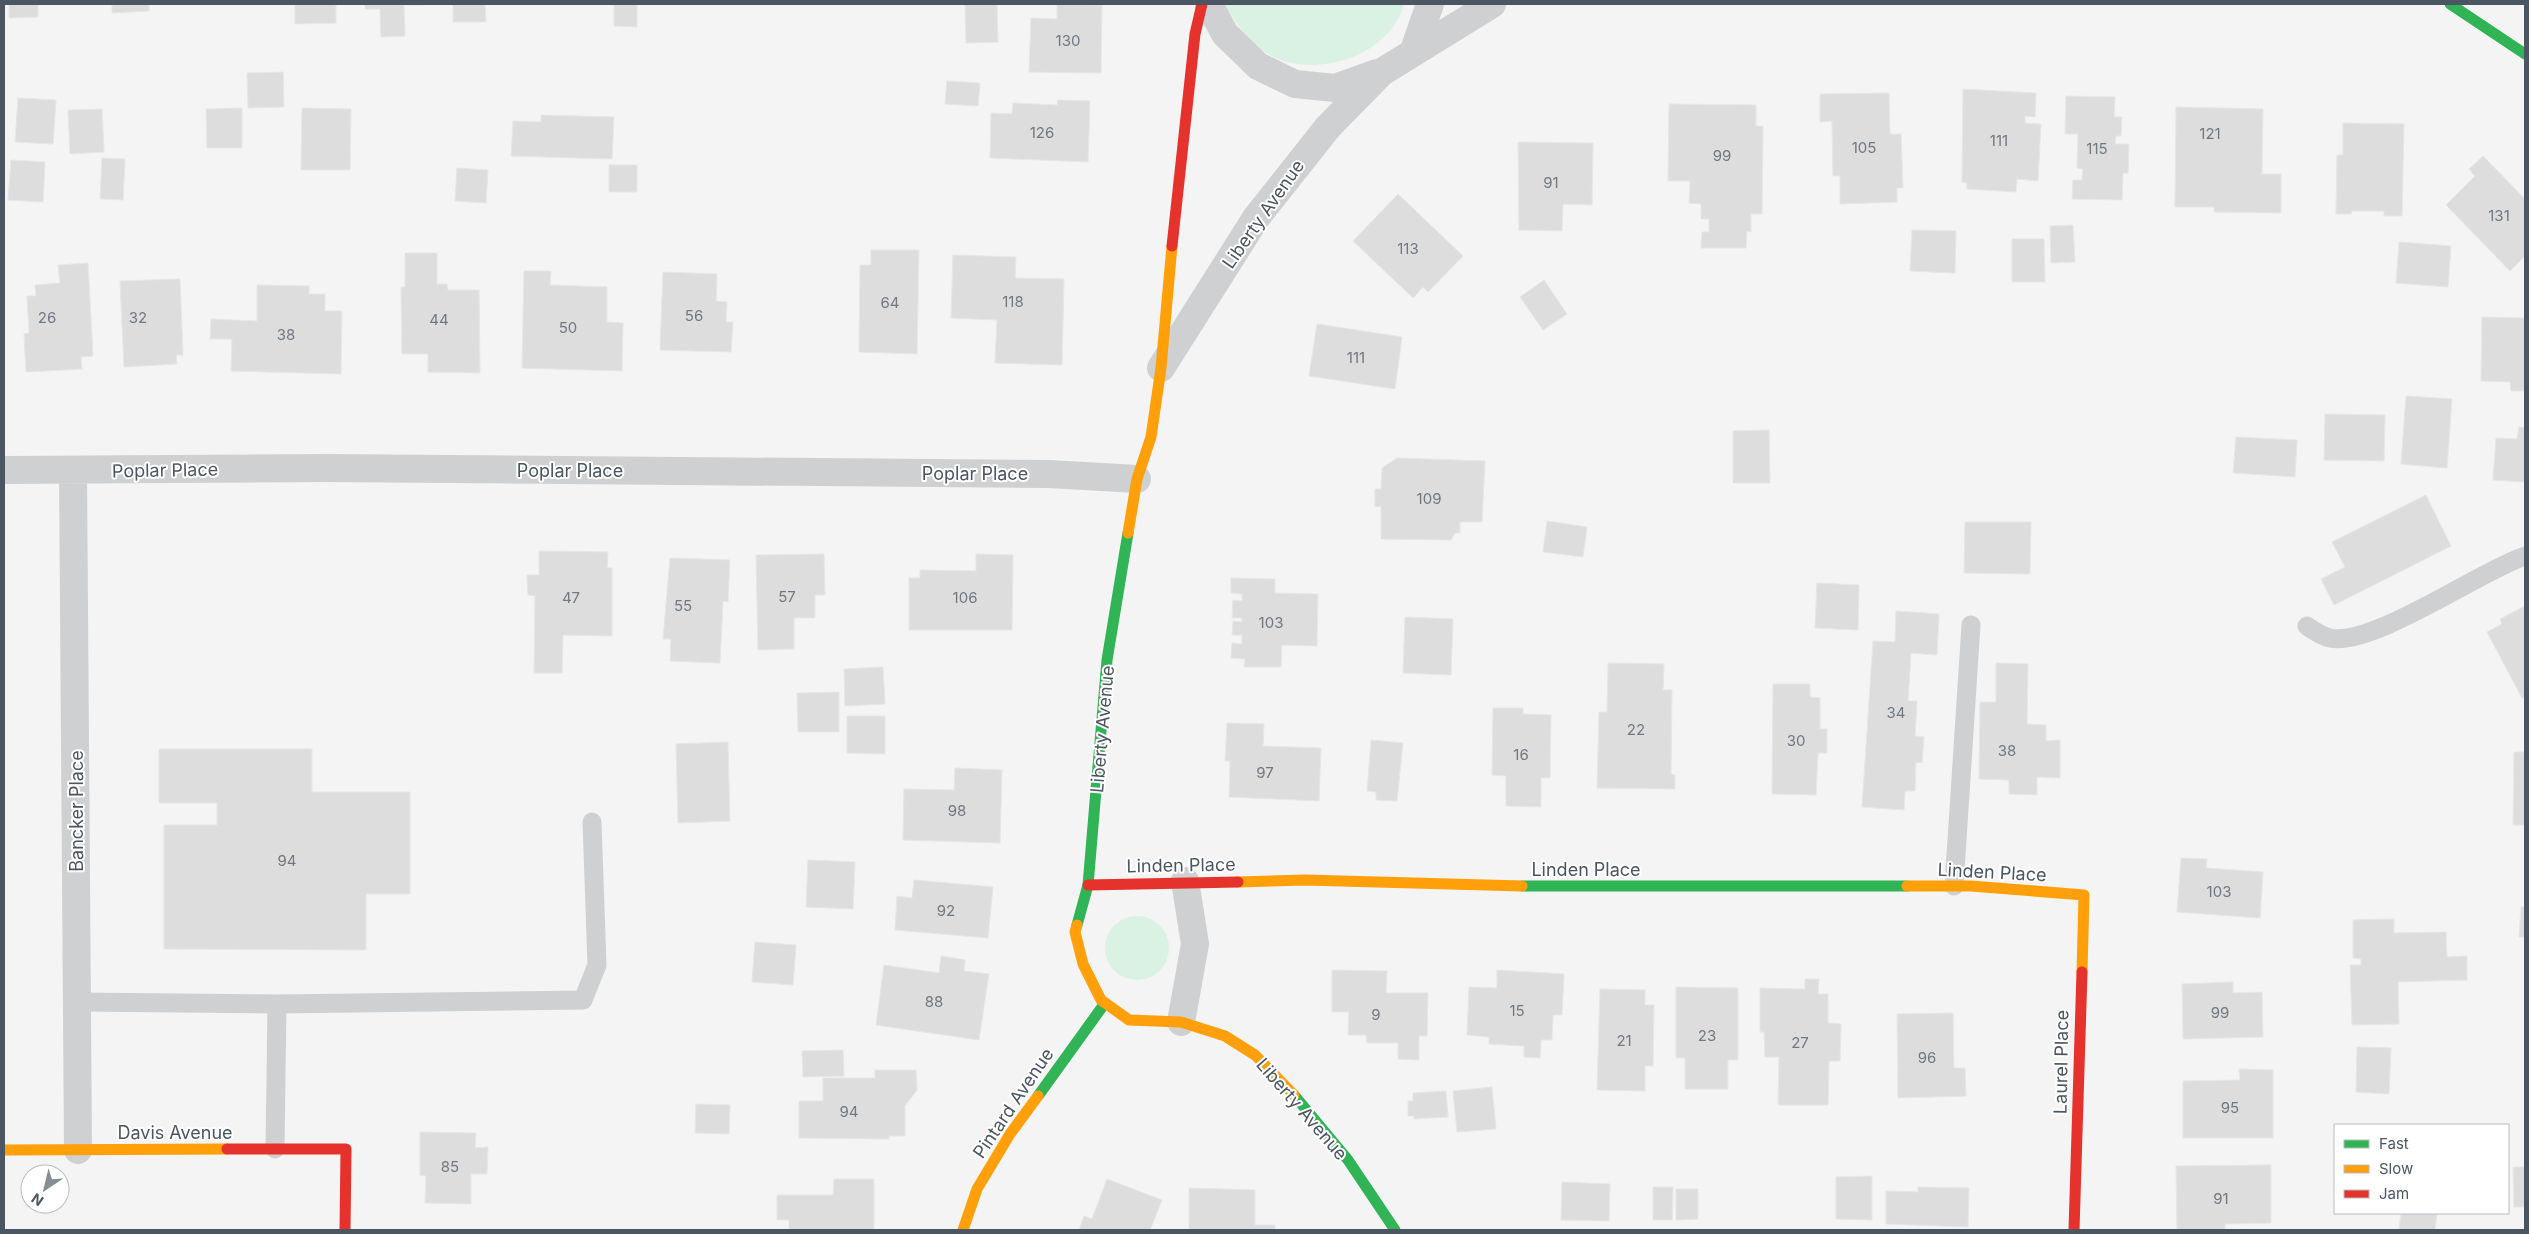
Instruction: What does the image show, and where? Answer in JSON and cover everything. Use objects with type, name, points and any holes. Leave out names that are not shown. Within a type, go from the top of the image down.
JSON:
[{"type":"street","name":"Liberty Avenue","points":[[1202,4],[1195,34],[1167,290],[1161,368],[1151,437],[1137,479],[1107,660],[1088,885],[1076,932],[1083,964],[1104,1003],[1129,1020],[1182,1022],[1225,1036],[1255,1055],[1306,1108],[1348,1160],[1395,1230]]},
{"type":"street","name":"Liberty Avenue","points":[[1209,4],[1225,34],[1258,66],[1295,84],[1335,88],[1382,72]]},
{"type":"street","points":[[1414,50],[1430,4]]},
{"type":"street","name":"Liberty Avenue","points":[[1161,368],[1256,218],[1328,127],[1382,72],[1414,50],[1492,4]]},
{"type":"street","points":[[2450,4],[2525,54]]},
{"type":"street","name":"Poplar Place","points":[[4,470],[326,468],[1000,473],[1137,479]]},
{"type":"street","name":"Bancker Place","points":[[73,471],[78,1150]]},
{"type":"street","name":"Linden Place","points":[[1088,885],[1185,881],[1305,880],[1570,887],[1971,886],[2084,895]]},
{"type":"street","points":[[1182,1022],[1195,944],[1185,881]]},
{"type":"street","name":"Laurel Place","points":[[2074,1230],[2084,895]]},
{"type":"street","name":"Pintard Avenue","points":[[964,1230],[977,1190],[1010,1134],[1104,1003]]},
{"type":"street","name":"Davis Avenue","points":[[4,1150],[346,1149],[345,1230]]},
{"type":"lane","points":[[2307,626],[2319,635],[2332,639],[2356,636],[2419,610],[2504,563],[2525,556]]},
{"type":"lane","points":[[1954,886],[1971,626]]},
{"type":"lane","points":[[77,1002],[277,1004],[582,1000],[597,965],[592,822]]},
{"type":"lane","points":[[275,1149],[277,1004]]},
{"type":"green space","points":[[1225,4],[1404,4],[1395,23],[1382,39],[1364,52],[1343,60],[1321,64],[1299,64],[1278,59],[1260,49],[1245,34]]},
{"type":"green space","points":[[1131,916],[1143,916],[1160,925],[1167,936],[1169,948],[1167,960],[1160,971],[1143,980],[1131,980],[1119,975],[1110,966],[1105,954],[1105,942],[1110,930],[1119,921]]},
{"type":"building","points":[[9,4],[38,4],[38,17],[9,18]]},
{"type":"building","points":[[112,4],[149,4],[149,11],[112,13]]},
{"type":"building","points":[[295,4],[336,4],[336,23],[295,24]]},
{"type":"building","points":[[365,4],[424,5],[404,5],[405,36],[381,37],[380,9],[365,9]]},
{"type":"building","points":[[453,4],[485,4],[486,22],[453,22]]},
{"type":"building","points":[[614,4],[637,4],[637,27],[614,26]]},
{"type":"building","points":[[965,4],[997,4],[998,42],[966,43]]},
{"type":"building","points":[[1057,4],[1102,5],[1101,73],[1029,72],[1031,18],[1057,19]]},
{"type":"building","points":[[283,72],[284,107],[248,108],[247,73]]},
{"type":"building","points":[[947,81],[980,83],[978,106],[945,104]]},
{"type":"building","points":[[1963,89],[2036,93],[2035,117],[2025,116],[2025,123],[2041,124],[2038,181],[2017,179],[2016,192],[1967,189],[1967,183],[1962,182]]},
{"type":"building","points":[[1889,93],[1890,134],[1901,134],[1903,188],[1897,188],[1897,202],[1840,204],[1840,176],[1833,176],[1832,121],[1820,122],[1820,94]]},
{"type":"building","points":[[2066,96],[2115,97],[2114,117],[2122,117],[2121,136],[2116,136],[2115,144],[2129,144],[2128,173],[2123,173],[2122,200],[2072,199],[2073,180],[2082,180],[2083,169],[2077,168],[2078,134],[2065,134]]},
{"type":"building","points":[[18,98],[56,100],[53,144],[15,142]]},
{"type":"building","points":[[1058,100],[1090,101],[1088,162],[990,158],[991,113],[1012,114],[1013,103],[1057,105]]},
{"type":"building","points":[[1669,104],[1756,105],[1756,126],[1763,126],[1762,214],[1751,214],[1751,232],[1747,231],[1746,248],[1701,248],[1702,232],[1709,232],[1709,219],[1701,219],[1701,204],[1689,203],[1690,181],[1668,181]]},
{"type":"building","points":[[2176,107],[2263,109],[2262,174],[2281,174],[2281,213],[2214,212],[2214,207],[2175,207]]},
{"type":"building","points":[[242,108],[242,148],[207,148],[206,109]]},
{"type":"building","points":[[302,108],[351,109],[350,170],[301,170]]},
{"type":"building","points":[[102,109],[104,152],[70,154],[68,110]]},
{"type":"building","points":[[541,115],[614,117],[612,159],[511,156],[513,121],[541,122]]},
{"type":"building","points":[[2343,123],[2404,124],[2402,216],[2384,216],[2384,211],[2352,211],[2351,214],[2336,214],[2337,155],[2343,155]]},
{"type":"building","points":[[1518,142],[1593,143],[1592,205],[1563,204],[1562,231],[1519,230]]},
{"type":"building","points":[[2483,156],[2525,199],[2525,256],[2510,271],[2446,205],[2475,176],[2469,169]]},
{"type":"building","points":[[102,158],[125,159],[123,200],[100,199]]},
{"type":"building","points":[[11,160],[45,162],[43,202],[8,200]]},
{"type":"building","points":[[609,165],[637,165],[637,192],[609,192]]},
{"type":"building","points":[[457,168],[488,170],[486,203],[455,201]]},
{"type":"building","points":[[1398,194],[1463,256],[1428,292],[1423,287],[1413,298],[1353,241]]},
{"type":"building","points":[[2073,225],[2075,262],[2051,263],[2050,226]]},
{"type":"building","points":[[1912,230],[1956,231],[1955,273],[1910,271]]},
{"type":"building","points":[[2012,239],[2044,239],[2045,282],[2012,282]]},
{"type":"building","points":[[2399,242],[2451,246],[2448,287],[2396,283]]},
{"type":"building","points":[[871,250],[919,250],[917,354],[859,352],[860,265],[871,265]]},
{"type":"building","points":[[405,253],[437,253],[437,284],[447,284],[448,290],[479,290],[480,373],[428,372],[428,354],[402,354],[401,287],[405,287]]},
{"type":"building","points":[[953,255],[1016,257],[1015,278],[1064,279],[1062,365],[995,363],[997,320],[951,318]]},
{"type":"building","points":[[88,263],[93,356],[81,357],[82,369],[26,372],[24,334],[29,333],[27,296],[36,296],[35,285],[60,283],[58,265]]},
{"type":"building","points":[[524,271],[551,271],[550,285],[607,287],[607,322],[623,323],[622,371],[522,368]]},
{"type":"building","points":[[663,272],[717,274],[716,301],[727,302],[726,322],[733,322],[731,352],[660,350]]},
{"type":"building","points":[[180,279],[183,355],[176,355],[177,364],[124,367],[120,281]]},
{"type":"building","points":[[1544,280],[1567,314],[1543,330],[1520,297]]},
{"type":"building","points":[[257,285],[309,286],[309,294],[325,294],[325,311],[342,311],[341,374],[231,371],[232,339],[210,339],[211,319],[257,321]]},
{"type":"building","points":[[2482,317],[2525,318],[2525,391],[2511,391],[2510,382],[2481,381]]},
{"type":"building","points":[[1317,324],[1402,337],[1395,389],[1309,376]]},
{"type":"building","points":[[2406,396],[2452,399],[2447,468],[2401,464]]},
{"type":"building","points":[[2325,414],[2385,415],[2384,461],[2324,460]]},
{"type":"building","points":[[2519,427],[2525,428],[2525,482],[2493,480],[2496,438],[2517,439]]},
{"type":"building","points":[[1769,430],[1770,483],[1733,483],[1733,431]]},
{"type":"building","points":[[2236,437],[2297,440],[2295,477],[2233,473]]},
{"type":"building","points":[[1397,458],[1485,461],[1482,522],[1460,522],[1460,533],[1455,533],[1451,540],[1381,539],[1381,506],[1375,507],[1375,489],[1381,489],[1382,468]]},
{"type":"building","points":[[2426,495],[2451,546],[2334,605],[2321,579],[2345,567],[2332,542]]},
{"type":"building","points":[[1547,521],[1587,527],[1583,557],[1543,552]]},
{"type":"building","points":[[1965,522],[2031,522],[2030,574],[1964,573]]},
{"type":"building","points":[[539,551],[608,552],[607,568],[612,568],[612,636],[563,635],[562,673],[534,673],[535,596],[528,595],[527,575],[539,575]]},
{"type":"building","points":[[824,554],[825,595],[815,595],[815,618],[794,618],[794,649],[758,650],[756,555]]},
{"type":"building","points":[[976,554],[1013,555],[1012,630],[909,630],[909,578],[920,578],[920,570],[976,571]]},
{"type":"building","points":[[670,558],[730,560],[728,602],[723,601],[720,663],[670,661],[671,639],[663,639]]},
{"type":"building","points":[[1231,578],[1275,579],[1275,593],[1318,594],[1317,646],[1282,645],[1281,667],[1244,667],[1245,659],[1231,658],[1232,643],[1242,644],[1242,635],[1232,635],[1233,621],[1242,622],[1242,618],[1232,618],[1233,600],[1242,601],[1242,594],[1231,593]]},
{"type":"building","points":[[1817,583],[1859,585],[1858,630],[1815,628]]},
{"type":"building","points":[[2525,606],[2525,696],[2522,698],[2487,632],[2502,624],[2500,619]]},
{"type":"building","points":[[1896,611],[1939,614],[1937,655],[1911,653],[1908,701],[1917,701],[1915,736],[1924,737],[1922,763],[1916,762],[1915,791],[1905,791],[1904,810],[1862,807],[1873,641],[1895,642]]},
{"type":"building","points":[[1405,617],[1453,619],[1451,675],[1403,673]]},
{"type":"building","points":[[1608,663],[1664,664],[1663,690],[1672,690],[1671,774],[1675,775],[1675,789],[1597,788],[1599,712],[1607,712]]},
{"type":"building","points":[[1996,663],[2028,664],[2027,724],[2046,725],[2046,741],[2060,740],[2060,778],[2037,777],[2037,795],[2009,794],[2009,780],[1979,779],[1980,702],[1996,702]]},
{"type":"building","points":[[883,667],[885,704],[845,706],[844,669]]},
{"type":"building","points":[[1773,684],[1810,684],[1810,697],[1820,698],[1820,729],[1827,729],[1827,753],[1818,753],[1816,795],[1772,794]]},
{"type":"building","points":[[839,692],[839,732],[798,732],[797,693]]},
{"type":"building","points":[[1493,708],[1523,708],[1523,714],[1551,715],[1550,778],[1541,778],[1541,807],[1506,806],[1506,776],[1492,775]]},
{"type":"building","points":[[847,716],[885,716],[885,754],[847,753]]},
{"type":"building","points":[[1227,723],[1264,724],[1263,746],[1321,748],[1319,801],[1229,797],[1230,761],[1225,761]]},
{"type":"building","points":[[1371,740],[1403,743],[1397,801],[1376,800],[1376,792],[1367,791]]},
{"type":"building","points":[[728,742],[730,821],[678,823],[676,744]]},
{"type":"building","points":[[159,749],[312,749],[312,792],[410,792],[410,894],[366,894],[366,950],[164,949],[164,825],[217,825],[217,803],[159,803]]},
{"type":"building","points":[[2514,752],[2525,752],[2525,825],[2513,825]]},
{"type":"building","points":[[955,768],[1002,770],[1000,843],[903,840],[904,789],[954,790]]},
{"type":"building","points":[[2181,858],[2207,859],[2206,868],[2263,872],[2260,918],[2177,912]]},
{"type":"building","points":[[808,860],[855,862],[853,909],[806,907]]},
{"type":"building","points":[[914,880],[993,887],[988,938],[895,930],[897,896],[912,898]]},
{"type":"building","points":[[2521,907],[2525,907],[2525,937],[2519,937]]},
{"type":"building","points":[[2394,919],[2394,933],[2446,932],[2447,957],[2467,956],[2467,980],[2398,982],[2399,1024],[2352,1025],[2350,965],[2361,965],[2361,959],[2353,958],[2353,920]]},
{"type":"building","points":[[755,942],[796,945],[793,985],[752,982]]},
{"type":"building","points":[[941,956],[965,960],[964,971],[989,974],[979,1040],[876,1025],[884,965],[939,973]]},
{"type":"building","points":[[1332,970],[1387,971],[1386,993],[1428,993],[1427,1036],[1419,1036],[1419,1060],[1398,1059],[1398,1043],[1367,1043],[1366,1035],[1348,1035],[1349,1012],[1332,1012]]},
{"type":"building","points":[[1497,970],[1564,974],[1562,1015],[1553,1015],[1552,1040],[1541,1040],[1540,1058],[1524,1057],[1524,1046],[1489,1044],[1489,1037],[1467,1035],[1469,987],[1497,988]]},
{"type":"building","points":[[1805,979],[1819,979],[1818,994],[1828,994],[1828,1023],[1841,1024],[1840,1061],[1829,1061],[1828,1105],[1778,1105],[1779,1057],[1765,1057],[1764,1032],[1760,1032],[1760,988],[1805,989]]},
{"type":"building","points":[[2233,982],[2233,993],[2262,992],[2263,1037],[2183,1039],[2182,984]]},
{"type":"building","points":[[1676,987],[1738,988],[1738,1060],[1728,1060],[1728,1089],[1685,1089],[1685,1058],[1676,1058]]},
{"type":"building","points":[[1600,989],[1645,990],[1645,1005],[1654,1005],[1653,1066],[1645,1066],[1645,1091],[1597,1090]]},
{"type":"building","points":[[1953,1013],[1954,1068],[1965,1068],[1966,1096],[1898,1098],[1897,1014]]},
{"type":"building","points":[[2357,1047],[2391,1048],[2389,1094],[2356,1092]]},
{"type":"building","points":[[843,1050],[844,1076],[803,1077],[802,1051]]},
{"type":"building","points":[[2239,1069],[2273,1070],[2273,1138],[2183,1138],[2183,1081],[2240,1080]]},
{"type":"building","points":[[875,1070],[916,1070],[917,1090],[905,1106],[905,1136],[889,1136],[889,1139],[799,1138],[799,1101],[823,1101],[823,1078],[875,1078]]},
{"type":"building","points":[[1492,1087],[1496,1129],[1457,1132],[1453,1091]]},
{"type":"building","points":[[1446,1091],[1448,1117],[1414,1119],[1414,1116],[1408,1116],[1408,1101],[1413,1101],[1413,1093]]},
{"type":"building","points":[[696,1104],[730,1105],[729,1134],[695,1133]]},
{"type":"building","points":[[420,1132],[476,1133],[475,1148],[488,1147],[487,1174],[471,1174],[471,1204],[425,1203],[426,1176],[420,1175]]},
{"type":"building","points":[[2271,1165],[2271,1223],[2225,1224],[2225,1230],[2177,1230],[2176,1166]]},
{"type":"building","points":[[2513,1167],[2525,1167],[2525,1207],[2514,1207]]},
{"type":"building","points":[[1872,1176],[1872,1220],[1836,1219],[1836,1177]]},
{"type":"building","points":[[834,1179],[874,1179],[874,1230],[789,1230],[789,1220],[777,1220],[777,1195],[833,1195]]},
{"type":"building","points":[[1107,1179],[1162,1200],[1150,1230],[1079,1230],[1084,1216],[1092,1219]]},
{"type":"building","points":[[1562,1182],[1610,1184],[1609,1221],[1561,1220]]},
{"type":"building","points":[[1653,1187],[1673,1187],[1672,1220],[1653,1220]]},
{"type":"building","points":[[1918,1187],[1969,1188],[1968,1227],[1886,1224],[1886,1191],[1918,1192]]},
{"type":"building","points":[[1189,1188],[1255,1190],[1255,1225],[1275,1225],[1275,1230],[1189,1230]]},
{"type":"building","points":[[1676,1189],[1698,1189],[1698,1219],[1676,1220]]},
{"type":"building","points":[[2401,1214],[2437,1214],[2435,1230],[2399,1230]]},
{"type":"traffic: fast","points":[[2450,4],[2525,54]]},
{"type":"traffic: fast","points":[[1077,925],[1088,885],[1107,660],[1128,533]]},
{"type":"traffic: fast","points":[[1522,886],[1907,886]]},
{"type":"traffic: fast","points":[[1038,1096],[1105,1003]]},
{"type":"traffic: fast","points":[[1294,1095],[1348,1160],[1395,1230]]},
{"type":"traffic: slow","points":[[1128,533],[1137,479],[1151,437],[1161,368],[1172,246]]},
{"type":"traffic: slow","points":[[1238,882],[1305,880],[1522,886]]},
{"type":"traffic: slow","points":[[1907,886],[1971,886],[2084,895],[2082,972]]},
{"type":"traffic: slow","points":[[1077,925],[1075,932],[1083,964],[1101,1000],[1129,1020],[1181,1022],[1225,1036],[1255,1055],[1294,1095]]},
{"type":"traffic: slow","points":[[963,1230],[977,1189],[1010,1134],[1038,1096]]},
{"type":"traffic: slow","points":[[4,1150],[227,1149]]},
{"type":"traffic: jam","points":[[1172,246],[1195,34],[1202,4]]},
{"type":"traffic: jam","points":[[1088,885],[1238,882]]},
{"type":"traffic: jam","points":[[2074,1230],[2082,972]]},
{"type":"traffic: jam","points":[[227,1149],[346,1149],[345,1230]]}]
